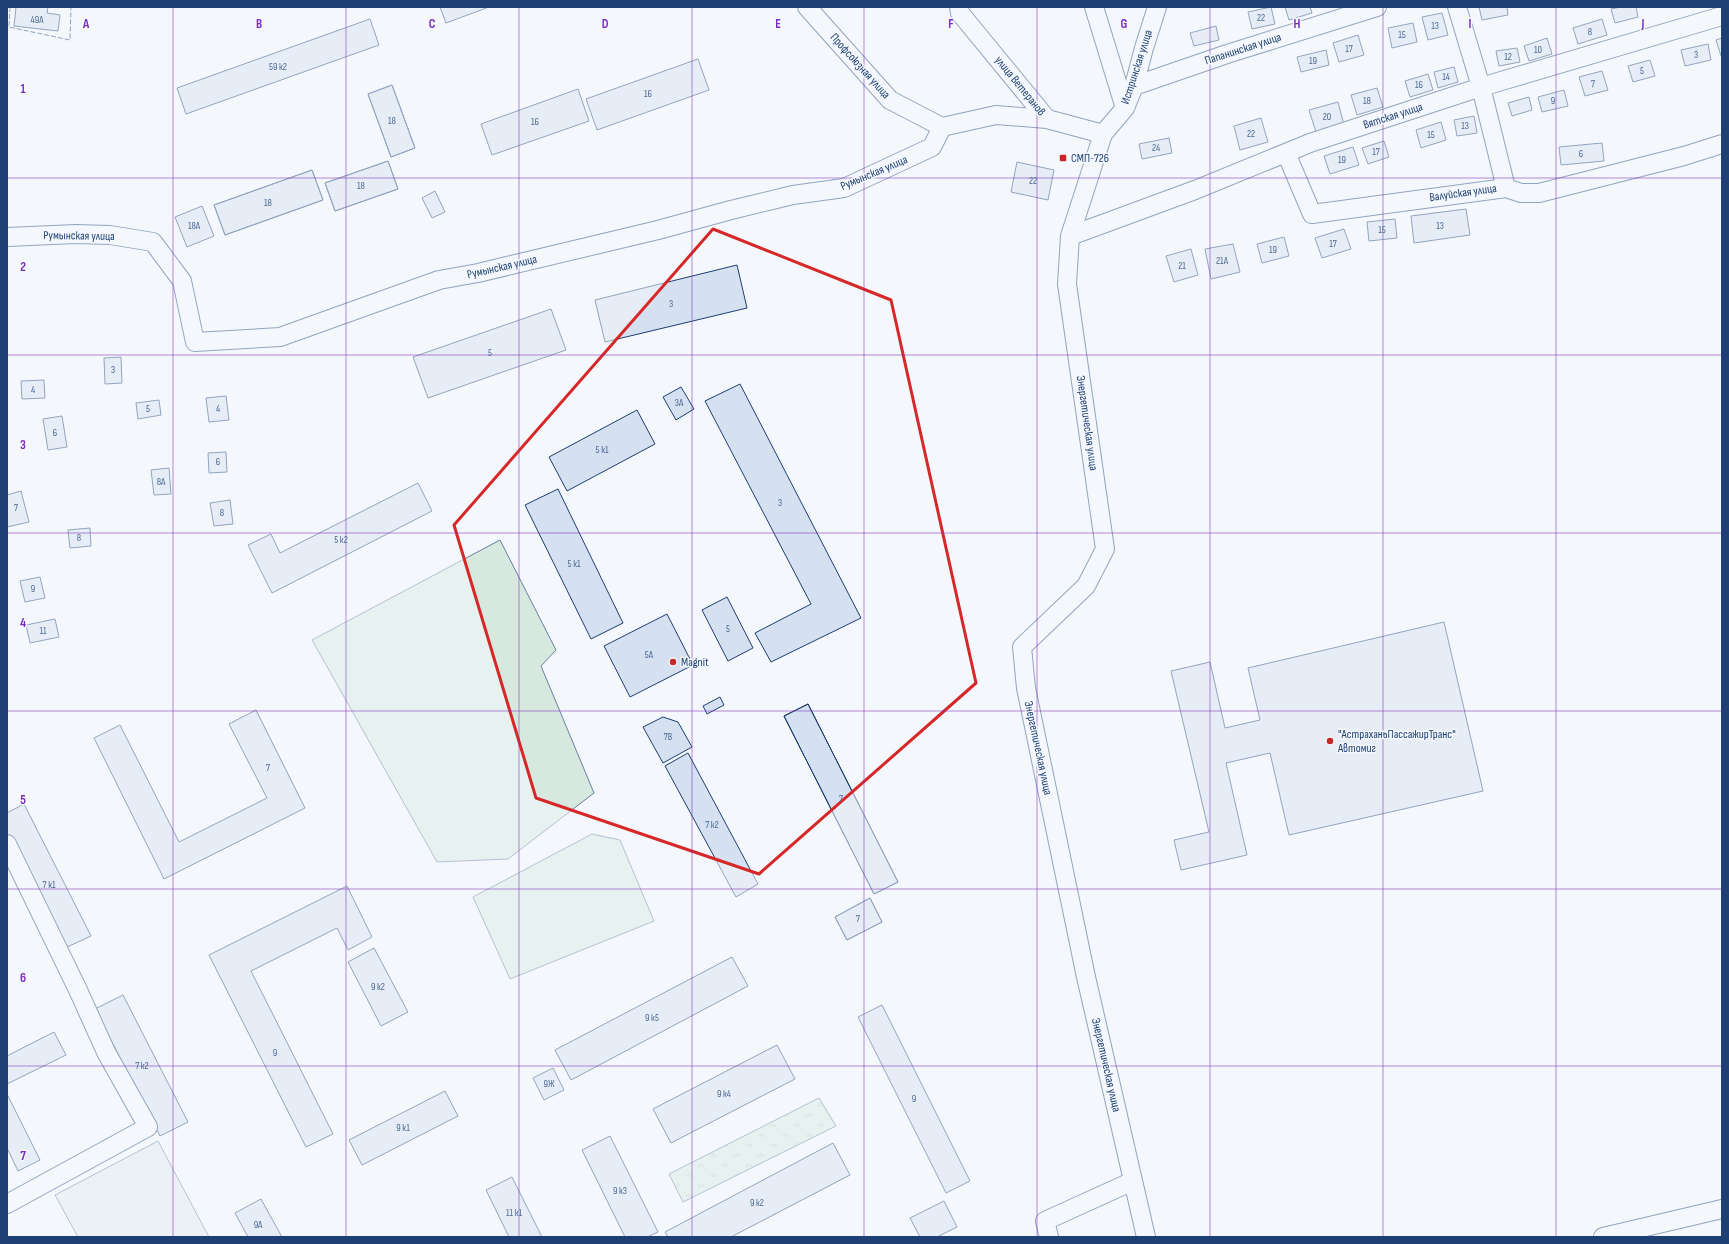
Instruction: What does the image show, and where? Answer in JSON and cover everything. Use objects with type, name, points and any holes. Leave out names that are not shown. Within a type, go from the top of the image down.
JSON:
[{"type":"street","name":"Профсоюзная улица","points":[[807,7],[890,100],[942,127]]},
{"type":"street","points":[[1094,7],[1125,108]]},
{"type":"street","name":"Истринская улица","points":[[1067,284],[1070,236],[1103,134],[1125,108],[1134,86],[1157,7]]},
{"type":"street","name":"Папанинская улица","points":[[1134,86],[1227,54],[1377,7]]},
{"type":"street","points":[[1457,7],[1481,87],[1506,188]]},
{"type":"street","name":"улица Ветеранов","points":[[956,9],[1047,119],[1103,134]]},
{"type":"street","name":"Вятская улица","points":[[1070,236],[1195,190],[1310,143],[1481,87],[1722,16]]},
{"type":"street","points":[[942,127],[996,115],[1047,119]]},
{"type":"street","name":"Румынская улица","points":[[7,237],[76,234],[110,235],[153,242],[182,281],[195,342],[280,337],[439,280],[478,273],[658,230],[793,195],[844,188],[932,147],[942,127]]},
{"type":"street","name":"Валуйская улица","points":[[1286,153],[1312,214],[1506,188],[1521,193],[1539,193],[1684,156],[1722,144]]},
{"type":"street","name":"Энергетическая улица","points":[[1067,284],[1105,549],[1086,586],[1022,647],[1026,688],[1086,977],[1146,1237]]},
{"type":"street","points":[[7,844],[78,990],[106,1052],[148,1127],[7,1204]]},
{"type":"street","points":[[1049,1237],[1045,1221],[1134,1181]]},
{"type":"street","points":[[1609,1236],[1722,1209]]},
{"type":"highlighted area","points":[[713,229],[891,300],[976,683],[759,874],[536,798],[454,525]]},
{"type":"green space","points":[[500,540],[556,650],[541,666],[594,793],[508,859],[437,862],[312,640]]},
{"type":"green space","points":[[592,834],[620,840],[654,921],[510,979],[473,897]]},
{"type":"green space","points":[[819,1098],[836,1126],[683,1202],[669,1174]]},
{"type":"shaded area","points":[[158,1141],[209,1237],[78,1237],[55,1195]]},
{"type":"building","points":[[16,7],[48,7],[47,13],[60,15],[58,31],[14,26]]},
{"type":"building","points":[[440,7],[489,7],[446,23]]},
{"type":"building","points":[[1271,7],[1275,24],[1252,29],[1248,12]]},
{"type":"building","points":[[1285,7],[1310,7],[1312,13],[1289,20]]},
{"type":"building","points":[[1479,7],[1507,7],[1508,15],[1482,20]]},
{"type":"building","points":[[1636,7],[1638,17],[1615,23],[1611,9]]},
{"type":"building","points":[[1442,13],[1448,35],[1428,40],[1422,17]]},
{"type":"building","points":[[370,19],[379,45],[186,114],[177,88]]},
{"type":"building","points":[[1602,19],[1607,35],[1578,44],[1573,28]]},
{"type":"building","points":[[1413,23],[1417,42],[1392,48],[1388,28]]},
{"type":"building","points":[[1216,26],[1219,40],[1194,46],[1190,33]]},
{"type":"building","points":[[1358,35],[1364,55],[1339,62],[1333,43]]},
{"type":"building","points":[[1547,38],[1552,54],[1529,61],[1524,46]]},
{"type":"building","points":[[1722,38],[1722,56],[1721,56],[1716,40]]},
{"type":"building","points":[[1708,44],[1711,60],[1685,66],[1681,50]]},
{"type":"building","points":[[1517,48],[1520,62],[1499,66],[1496,51]]},
{"type":"building","points":[[1326,50],[1329,65],[1301,72],[1297,57]]},
{"type":"building","points":[[698,59],[709,90],[597,130],[586,99]]},
{"type":"building","points":[[1650,60],[1655,76],[1633,82],[1628,66]]},
{"type":"building","points":[[1454,67],[1458,82],[1438,88],[1434,72]]},
{"type":"building","points":[[1602,71],[1608,90],[1585,96],[1579,77]]},
{"type":"building","points":[[1428,74],[1433,90],[1410,97],[1405,81]]},
{"type":"building","points":[[392,85],[415,148],[391,157],[368,94]]},
{"type":"building","points":[[392,85],[415,148],[391,157],[368,94]]},
{"type":"building","points":[[1377,88],[1383,107],[1357,115],[1351,95]]},
{"type":"building","points":[[578,89],[589,121],[492,155],[481,124]]},
{"type":"building","points":[[1564,90],[1568,106],[1542,112],[1538,97]]},
{"type":"building","points":[[1529,97],[1532,110],[1512,116],[1508,103]]},
{"type":"building","points":[[1338,102],[1344,125],[1316,132],[1309,110]]},
{"type":"building","points":[[1474,116],[1477,133],[1457,136],[1454,120]]},
{"type":"building","points":[[1261,118],[1268,142],[1240,150],[1234,126]]},
{"type":"building","points":[[1441,122],[1446,140],[1421,148],[1416,130]]},
{"type":"building","points":[[1169,138],[1172,153],[1142,159],[1139,144]]},
{"type":"building","points":[[1384,141],[1389,157],[1368,164],[1362,148]]},
{"type":"building","points":[[1602,143],[1604,161],[1561,165],[1559,147]]},
{"type":"building","points":[[1353,147],[1359,165],[1330,174],[1324,156]]},
{"type":"building","points":[[388,161],[398,189],[335,211],[325,183]]},
{"type":"building","points":[[388,161],[398,189],[335,211],[325,183]]},
{"type":"building","points":[[1017,162],[1054,170],[1048,200],[1011,192]]},
{"type":"building","points":[[312,170],[323,200],[225,235],[214,205]]},
{"type":"building","points":[[312,170],[323,200],[225,235],[214,205]]},
{"type":"building","points":[[435,191],[445,212],[432,218],[422,198]]},
{"type":"building","points":[[202,206],[214,236],[187,247],[175,217]]},
{"type":"building","points":[[1466,209],[1470,235],[1414,243],[1411,216]]},
{"type":"building","points":[[1395,219],[1397,238],[1369,241],[1367,222]]},
{"type":"building","points":[[1344,229],[1351,249],[1322,258],[1315,238]]},
{"type":"building","points":[[1284,237],[1289,256],[1262,263],[1257,244]]},
{"type":"building","points":[[1233,244],[1240,272],[1211,279],[1205,249]]},
{"type":"building","points":[[1191,249],[1198,275],[1174,282],[1166,256]]},
{"type":"building","points":[[737,265],[747,308],[605,342],[595,300]]},
{"type":"building","points":[[551,309],[566,350],[428,398],[413,357]]},
{"type":"building","points":[[121,357],[122,383],[105,384],[104,358]]},
{"type":"building","points":[[44,380],[45,398],[22,399],[21,381]]},
{"type":"building","points":[[740,384],[861,618],[771,662],[755,633],[811,604],[705,401]]},
{"type":"building","points":[[681,387],[694,409],[676,420],[663,397]]},
{"type":"building","points":[[226,396],[229,420],[209,422],[206,398]]},
{"type":"building","points":[[159,400],[161,415],[138,419],[136,403]]},
{"type":"building","points":[[637,410],[655,444],[567,491],[549,457]]},
{"type":"building","points":[[62,416],[67,447],[48,450],[43,419]]},
{"type":"building","points":[[226,452],[227,472],[209,473],[208,453]]},
{"type":"building","points":[[169,468],[171,494],[154,495],[151,470]]},
{"type":"building","points":[[418,483],[432,511],[272,593],[248,545],[271,534],[280,553]]},
{"type":"building","points":[[558,489],[623,623],[591,639],[525,505]]},
{"type":"building","points":[[21,491],[29,522],[7,527],[7,495]]},
{"type":"building","points":[[230,500],[233,524],[214,526],[210,503]]},
{"type":"building","points":[[90,528],[91,546],[70,548],[68,530]]},
{"type":"building","points":[[40,577],[45,598],[25,602],[20,581]]},
{"type":"building","points":[[727,597],[753,648],[728,661],[702,610]]},
{"type":"building","points":[[667,614],[693,665],[630,697],[604,646]]},
{"type":"building","points":[[55,619],[59,637],[30,643],[26,625]]},
{"type":"building","name":"\"АстраханьПассажирТранс\" Автомиг","points":[[1444,622],[1483,791],[1289,835],[1270,753],[1226,763],[1247,855],[1181,870],[1174,840],[1209,832],[1171,671],[1210,662],[1225,728],[1260,720],[1248,668]]},
{"type":"building","points":[[720,697],[724,705],[707,714],[703,706]]},
{"type":"building","points":[[808,704],[898,882],[874,894],[784,716]]},
{"type":"building","points":[[808,704],[898,882],[874,894],[784,716]]},
{"type":"building","points":[[256,710],[305,808],[164,879],[94,738],[120,725],[179,842],[267,798],[229,724]]},
{"type":"building","points":[[663,717],[678,722],[692,747],[663,763],[643,727]]},
{"type":"building","points":[[688,753],[758,884],[736,897],[665,766]]},
{"type":"building","points":[[24,804],[91,936],[65,948],[7,834],[7,813]]},
{"type":"building","points":[[347,886],[372,937],[348,950],[337,928],[251,971],[333,1134],[306,1147],[209,955]]},
{"type":"building","points":[[870,898],[882,922],[847,940],[835,917]]},
{"type":"building","points":[[870,898],[882,922],[847,940],[835,917]]},
{"type":"building","points":[[374,948],[408,1012],[381,1026],[348,962]]},
{"type":"building","points":[[732,957],[748,986],[571,1080],[555,1050]]},
{"type":"building","points":[[123,995],[188,1122],[160,1136],[95,1009]]},
{"type":"building","points":[[882,1005],[970,1181],[946,1193],[858,1017]]},
{"type":"building","points":[[54,1032],[66,1055],[7,1084],[7,1056]]},
{"type":"building","points":[[777,1045],[795,1079],[671,1143],[653,1109]]},
{"type":"building","points":[[553,1068],[564,1090],[544,1100],[533,1078]]},
{"type":"building","points":[[445,1091],[458,1116],[362,1165],[349,1140]]},
{"type":"building","points":[[7,1094],[40,1160],[18,1171],[7,1148]]},
{"type":"building","points":[[610,1136],[658,1232],[647,1237],[625,1237],[582,1150]]},
{"type":"building","points":[[833,1143],[850,1175],[731,1237],[668,1237],[665,1232]]},
{"type":"building","points":[[512,1177],[542,1237],[509,1237],[486,1190]]},
{"type":"building","points":[[261,1199],[282,1237],[248,1237],[235,1213]]},
{"type":"building","points":[[944,1201],[957,1227],[937,1237],[920,1237],[910,1218]]},
{"type":"fence","points":[[10,7],[9,27],[70,40],[71,7]]},
{"type":"place","name":"СМП-726","points":[[1063,158]]},
{"type":"place","name":"Magnit","points":[[673,662]]},
{"type":"place","name":"\"АстраханьПассажирТранс\" Автомиг","points":[[1330,741]]}]
